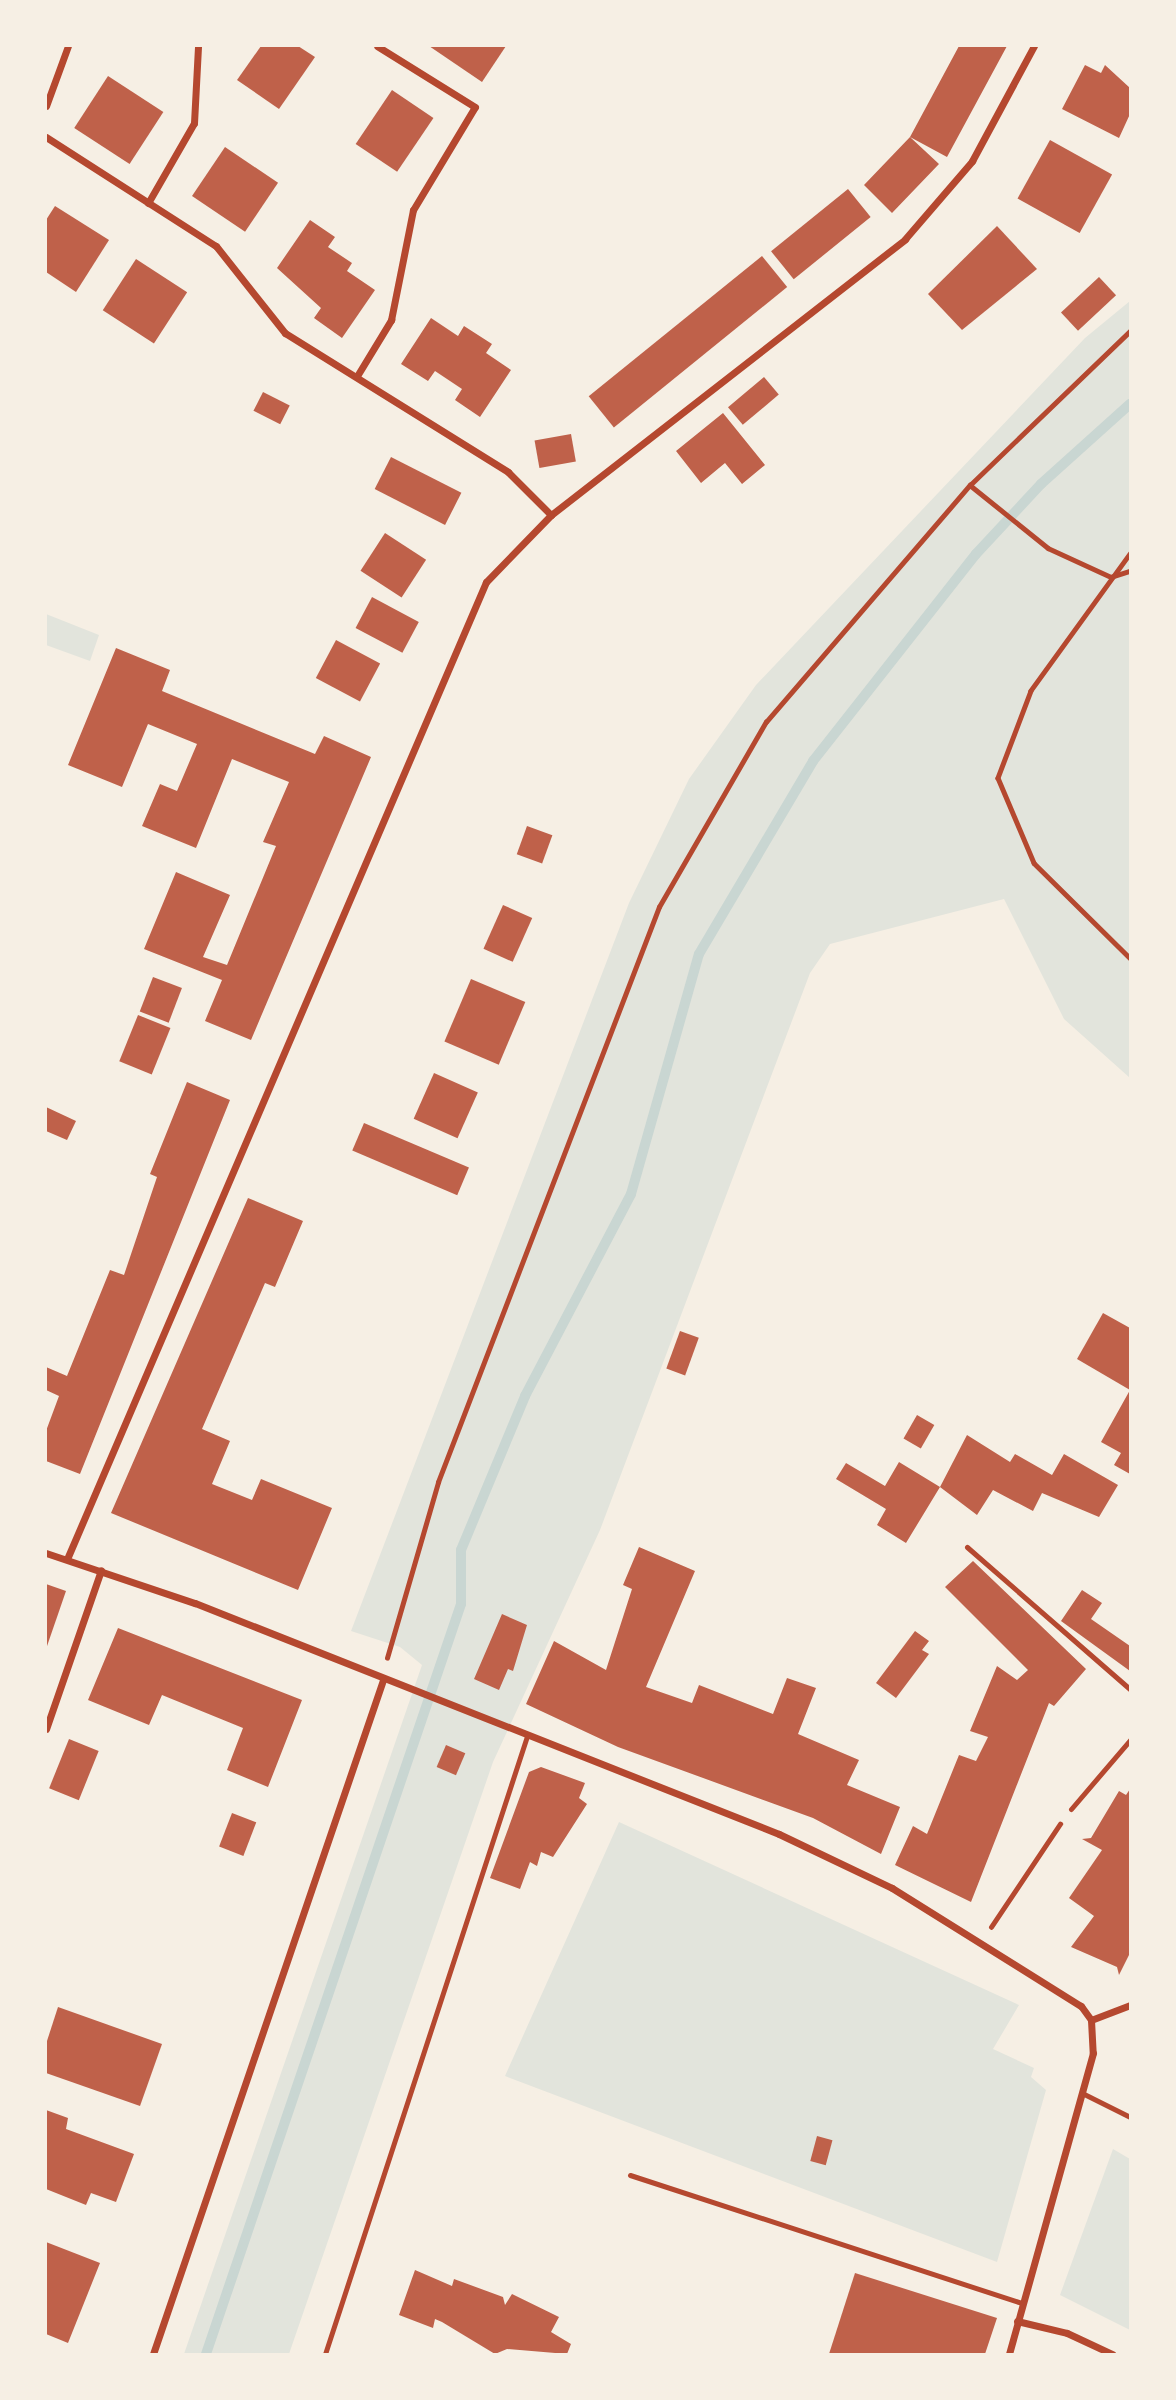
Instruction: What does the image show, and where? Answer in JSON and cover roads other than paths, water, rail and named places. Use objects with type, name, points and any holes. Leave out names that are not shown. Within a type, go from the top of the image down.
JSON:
[{"type":"street","points":[[46,106],[68,46]]},
{"type":"street","points":[[148,203],[194,123],[198,46]]},
{"type":"street","points":[[357,376],[391,320],[414,210],[475,107],[377,46]]},
{"type":"street","points":[[67,1559],[472,610],[506,554],[551,514],[905,239],[972,161],[1034,46]]},
{"type":"street","points":[[46,137],[233,261],[256,302],[285,333],[519,480],[551,514]]},
{"type":"street","points":[[46,1553],[101,1570],[779,1834],[982,1939],[1081,2006],[1091,2020],[1093,2053],[1084,2094],[1021,2303],[1009,2354]]},
{"type":"street","points":[[46,1729],[101,1570]]},
{"type":"street","points":[[153,2354],[383,1680]]},
{"type":"street","points":[[1091,2020],[1130,2005]]},
{"type":"street","points":[[1017,2321],[1067,2333],[1112,2354]]},
{"type":"lane","points":[[967,1548],[1130,1689]]},
{"type":"lane","points":[[325,2354],[527,1736]]},
{"type":"lane","points":[[1071,1809],[1130,1740]]},
{"type":"lane","points":[[1084,2094],[1130,2117]]},
{"type":"lane","points":[[630,2175],[1021,2303]]},
{"type":"waterway","points":[[206,2354],[461,1604],[461,1550],[525,1396],[631,1194],[699,954],[813,761],[976,554],[1041,484],[1130,404]]}]
